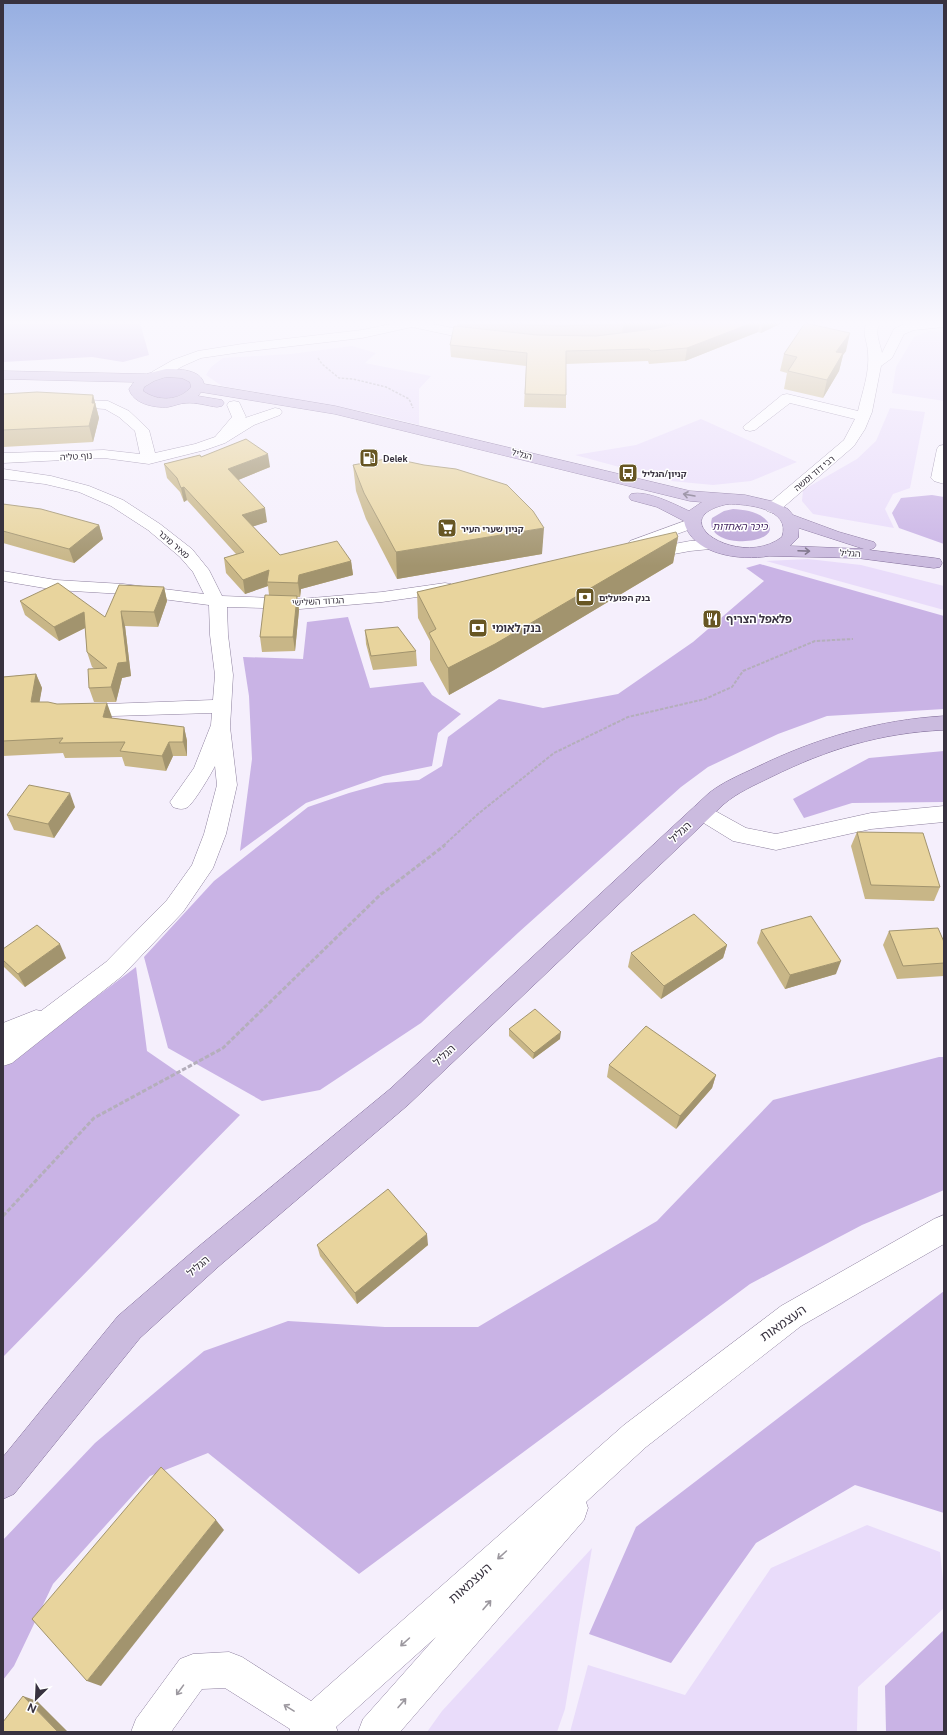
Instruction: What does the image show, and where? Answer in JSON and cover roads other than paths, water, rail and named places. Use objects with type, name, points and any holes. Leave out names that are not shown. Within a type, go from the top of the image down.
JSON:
[{"type":"main road","name":"הגליל","points":[[227,404],[418,437],[539,468],[663,504],[693,521],[695,531],[703,539],[714,545],[735,552],[857,553],[939,564]]},
{"type":"main road","name":"הגליל","points":[[304,404],[335,410],[690,496],[744,499],[759,502],[773,508],[786,518],[833,535],[939,564]]},
{"type":"main road","points":[[693,521],[695,513],[702,506],[728,499]]},
{"type":"main road","points":[[765,552],[779,547],[788,540],[792,532],[790,523],[786,518]]},
{"type":"main road","name":"הגליל","points":[[3,1483],[129,1327],[208,1257],[399,1097],[701,812],[726,791],[810,750],[877,730],[921,723],[944,723]]},
{"type":"street","points":[[88,404],[108,405],[124,414],[142,430],[149,458]]},
{"type":"street","points":[[750,427],[779,404]]},
{"type":"street","points":[[810,404],[863,418]]},
{"type":"street","name":"רבי דוד ומשה","points":[[773,508],[850,443],[863,418],[866,404]]},
{"type":"street","name":"נוף טליה","points":[[220,440],[239,418],[234,405]]},
{"type":"street","name":"נוף טליה","points":[[3,458],[104,454],[149,458],[200,447],[220,440],[249,422],[274,412]]},
{"type":"street","points":[[944,449],[939,478],[944,479]]},
{"type":"street","name":"מאיר מיבר","points":[[3,474],[46,479],[84,489],[117,503],[154,527],[186,553],[201,570],[218,606],[219,635],[224,675],[221,716],[203,770],[180,802]]},
{"type":"street","points":[[693,521],[625,553],[714,545]]},
{"type":"street","name":"הגדוד השלישי","points":[[3,576],[56,585],[123,589],[216,601],[300,604],[382,597],[460,586]]},
{"type":"street","points":[[3,1055],[114,969],[175,906],[202,868],[214,834],[227,785],[221,716],[62,711]]},
{"type":"street","points":[[701,812],[741,835],[776,842],[871,821],[944,814]]},
{"type":"street","points":[[3,1034],[63,1009]]},
{"type":"street","name":"העצמאות","points":[[313,1729],[635,1436],[791,1316],[944,1229]]},
{"type":"street","name":"העצמאות","points":[[376,1732],[635,1436]]},
{"type":"street","points":[[149,1732],[193,1672],[229,1670],[313,1729]]},
{"type":"water","name":"כיכר האחדות","points":[[733,509],[760,515],[767,521],[770,529],[765,536],[756,540],[730,540],[719,536],[712,529],[712,518],[724,511]]},
{"type":"place","name":"Delek","points":[[369,458]]},
{"type":"place","name":"קניון/הגליל","points":[[628,473]]},
{"type":"place","name":"קניון שערי העיר","points":[[447,528]]},
{"type":"place","name":"בנק הפועלים","points":[[585,597]]},
{"type":"place","name":"פלאפל הצריף","points":[[712,619]]},
{"type":"place","name":"בנק לאומי","points":[[478,628]]}]
